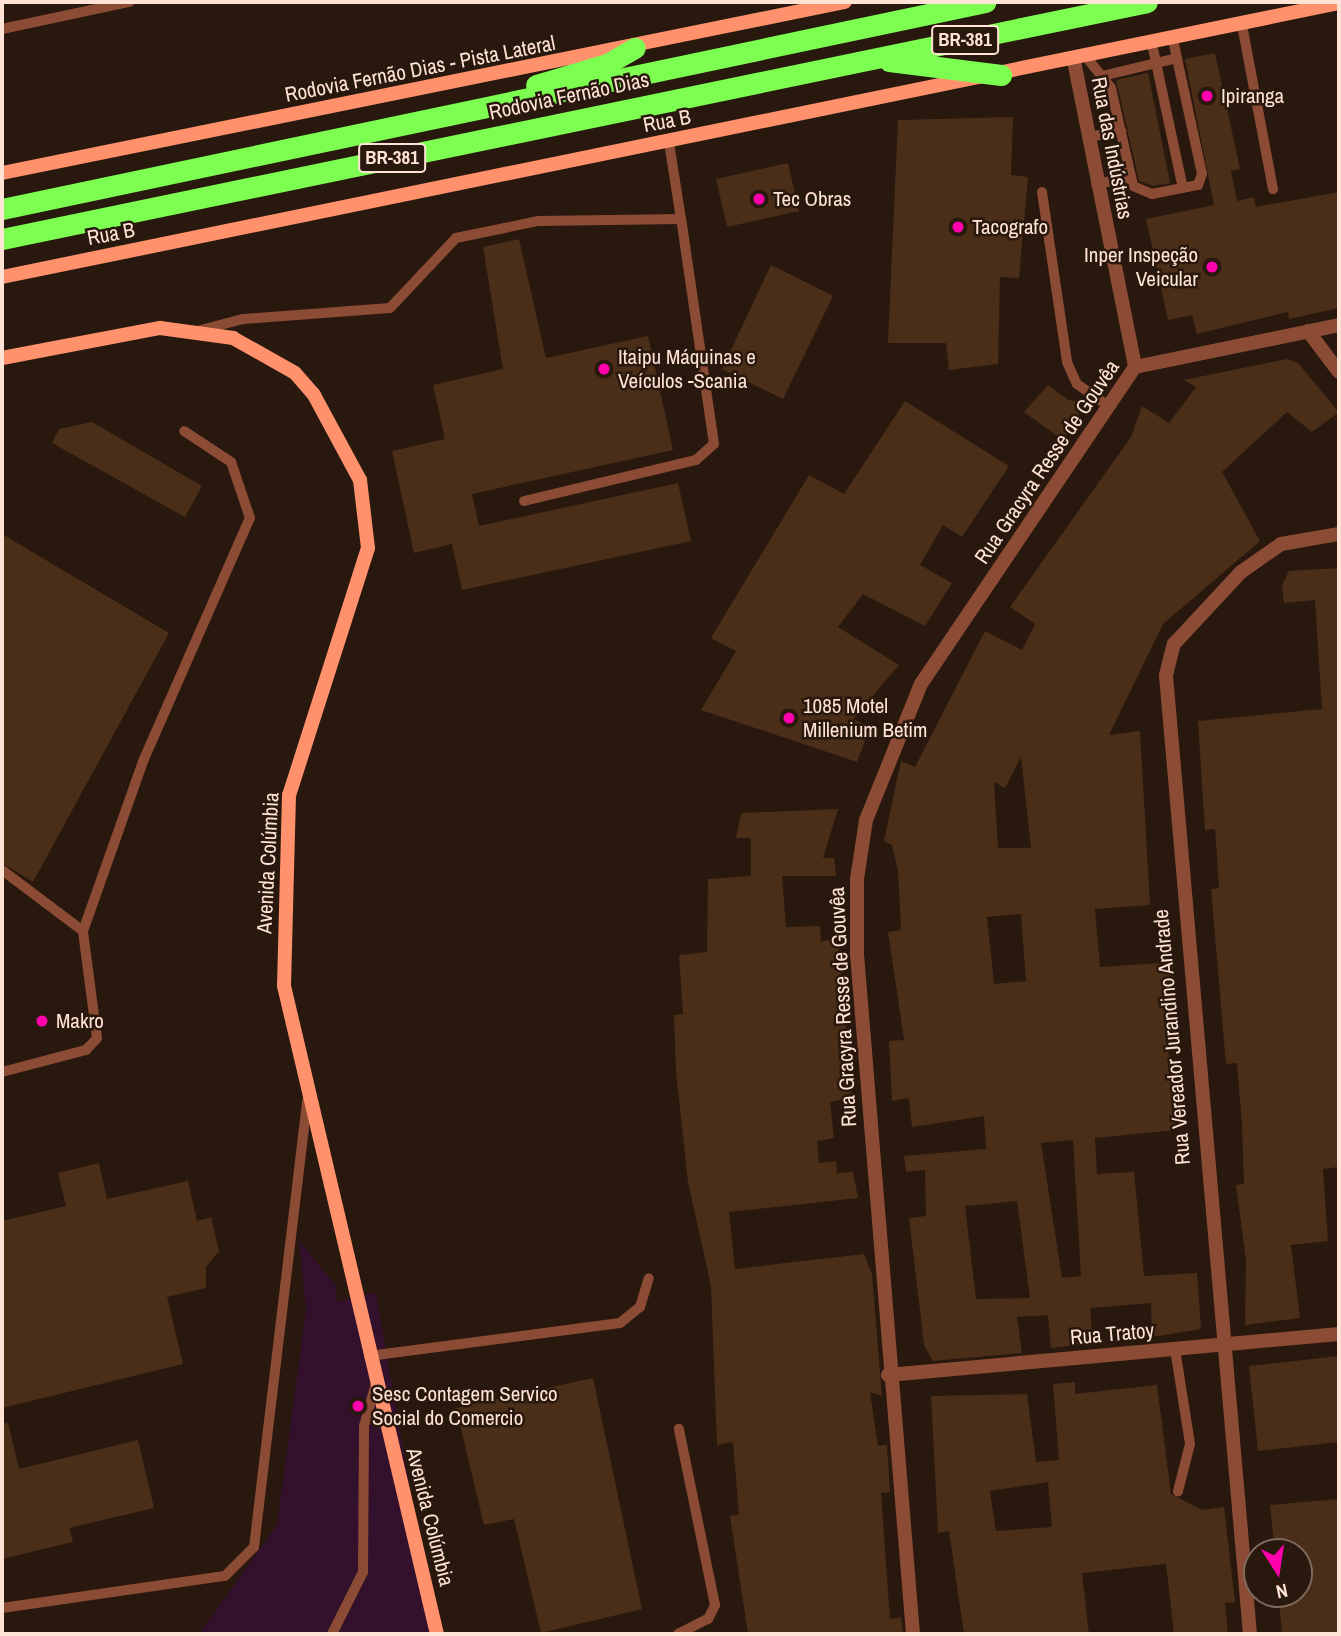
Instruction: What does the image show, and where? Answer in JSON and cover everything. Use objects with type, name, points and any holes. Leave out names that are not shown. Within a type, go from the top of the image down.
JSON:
[{"type":"highway","name":"Rodovia Fernão Dias","points":[[2,209],[985,2]]},
{"type":"highway","name":"Rodovia Fernão Dias","points":[[2,239],[1147,2]]},
{"type":"highway","points":[[446,117],[607,64],[635,48]]},
{"type":"highway","name":"BR-381","points":[[873,59],[1001,75]]},
{"type":"street","name":"Rodovia Fernão Dias - Pista Lateral","points":[[2,173],[635,48],[845,2]]},
{"type":"street","name":"Rua B","points":[[2,277],[1081,59],[1339,3]]},
{"type":"street","name":"Rua das Indústrias","points":[[1081,59],[1088,137],[1096,184],[1135,367]]},
{"type":"street","name":"Rua Gracyra Resse de Gouvêa","points":[[913,1634],[888,1375],[857,954],[857,879],[866,820],[920,684],[1135,367],[1339,325]]},
{"type":"street","name":"Avenida Colúmbia","points":[[2,358],[120,332],[194,331],[233,338],[295,373],[333,424],[366,502],[368,548],[289,795],[284,986],[307,1100],[437,1634]]},
{"type":"street","points":[[1308,331],[1339,372]]},
{"type":"street","name":"Rua Vereador Jurandino Andrade","points":[[1250,1634],[1220,1345],[1166,676],[1174,644],[1241,572],[1281,544],[1339,534]]},
{"type":"street","name":"Rua Tratoy","points":[[888,1375],[1339,1334]]},
{"type":"lane","points":[[2,29],[129,2]]},
{"type":"lane","points":[[1242,25],[1273,189]]},
{"type":"lane","points":[[1081,59],[1102,76],[1121,131],[1131,177],[1139,192],[1183,188],[1203,179],[1173,40]]},
{"type":"lane","points":[[1152,44],[1183,188]]},
{"type":"lane","points":[[1102,76],[1177,58]]},
{"type":"lane","points":[[1088,137],[1121,131]]},
{"type":"lane","points":[[524,501],[696,460],[714,444],[669,142]]},
{"type":"lane","points":[[1096,184],[1131,177]]},
{"type":"lane","points":[[1042,192],[1067,362],[1077,384],[1110,407]]},
{"type":"lane","points":[[194,331],[243,319],[390,308],[456,238],[538,221],[681,219]]},
{"type":"lane","points":[[2,1072],[86,1050],[97,1038],[83,931],[144,759],[250,518],[231,462],[184,431]]},
{"type":"lane","points":[[2,870],[83,931]]},
{"type":"lane","points":[[2,1608],[225,1576],[254,1547],[307,1100]]},
{"type":"lane","points":[[369,1356],[620,1322],[640,1307],[649,1278]]},
{"type":"lane","points":[[1175,1349],[1190,1444],[1178,1491]]},
{"type":"lane","points":[[332,1634],[363,1572],[364,1426],[376,1383]]},
{"type":"lane","points":[[678,1634],[708,1619],[715,1605],[679,1429]]},
{"type":"shaded area","name":"Sesc Contagem Servico Social do Comercio","points":[[299,1240],[336,1286],[337,1302],[376,1292],[435,1634],[199,1634],[277,1525],[306,1309]]},
{"type":"building","points":[[1215,53],[1240,169],[1231,171],[1237,201],[1254,197],[1256,207],[1339,192],[1339,308],[1289,319],[1288,312],[1197,334],[1192,315],[1168,320],[1146,219],[1214,205],[1185,59]]},
{"type":"building","points":[[1148,73],[1170,183],[1153,186],[1139,181],[1116,80]]},
{"type":"building","name":"Tacografo","points":[[1013,117],[1011,175],[1028,177],[1019,278],[1000,277],[998,364],[949,370],[946,343],[888,343],[898,120]]},
{"type":"building","name":"Tec Obras","points":[[788,163],[799,211],[727,227],[716,179]]},
{"type":"building","points":[[519,239],[546,358],[648,336],[673,450],[472,494],[479,526],[678,483],[691,541],[462,590],[452,544],[414,553],[392,451],[445,439],[433,385],[503,369],[483,247]]},
{"type":"building","points":[[771,265],[833,296],[783,399],[722,369]]},
{"type":"building","points":[[1287,359],[1298,363],[1339,412],[1312,432],[1287,412],[1222,472],[1260,541],[1163,624],[1109,735],[1140,731],[1150,905],[1095,909],[1100,967],[1173,962],[1177,1016],[1165,1017],[1176,1130],[1095,1138],[1097,1174],[1134,1172],[1144,1276],[1197,1273],[1201,1329],[1152,1337],[1151,1303],[1090,1308],[1093,1343],[1051,1348],[1048,1315],[1017,1317],[1022,1353],[933,1361],[924,1345],[909,1218],[926,1216],[925,1170],[906,1172],[904,1156],[986,1149],[984,1116],[912,1127],[909,1098],[892,1101],[889,1041],[904,1040],[888,932],[901,930],[898,871],[892,845],[884,841],[901,761],[915,767],[985,631],[1022,650],[1035,624],[1010,607],[1131,437],[1142,406],[1169,423],[1196,387],[1184,380]],"holes":[[[1021,757],[1031,848],[998,848],[994,782],[1005,788]],[[1021,914],[1026,981],[994,984],[987,917]],[[1073,1140],[1081,1276],[1062,1278],[1041,1143]],[[1017,1201],[1030,1298],[976,1299],[965,1206]]]},
{"type":"building","points":[[1048,385],[1068,400],[1086,402],[1063,440],[1024,412]]},
{"type":"building","points":[[905,401],[1009,466],[962,537],[943,525],[920,565],[952,583],[925,626],[863,594],[838,627],[899,665],[853,719],[870,727],[857,762],[701,710],[736,651],[711,638],[809,475],[844,494]]},
{"type":"building","points":[[92,422],[202,486],[185,517],[52,443],[59,429]]},
{"type":"building","points":[[2,534],[169,633],[33,882],[2,863]]},
{"type":"building","points":[[1339,568],[1339,1167],[1323,1169],[1328,1241],[1291,1245],[1300,1318],[1245,1325],[1246,1260],[1236,1185],[1244,1184],[1242,1125],[1237,1063],[1226,1064],[1211,889],[1219,888],[1215,829],[1205,830],[1198,721],[1322,709],[1315,600],[1284,603],[1282,585],[1289,571]]},
{"type":"building","points":[[838,809],[823,858],[834,858],[836,876],[782,876],[786,927],[820,926],[821,941],[838,939],[852,1098],[830,1102],[834,1138],[817,1141],[819,1163],[836,1161],[837,1173],[853,1172],[858,1198],[729,1212],[735,1269],[864,1254],[872,1274],[882,1396],[870,1392],[878,1446],[887,1445],[890,1492],[881,1493],[890,1619],[901,1617],[903,1634],[748,1634],[730,1516],[739,1515],[733,1442],[717,1445],[711,1286],[688,1182],[676,1072],[674,1015],[683,1014],[679,955],[707,952],[708,879],[751,876],[751,838],[736,838],[741,813]]},
{"type":"building","points":[[99,1163],[107,1199],[188,1181],[197,1221],[211,1217],[219,1251],[206,1267],[206,1288],[167,1297],[183,1364],[2,1408],[2,1221],[66,1206],[58,1173]]},
{"type":"building","points":[[1339,1356],[1339,1442],[1258,1451],[1249,1366]]},
{"type":"building","points":[[593,1378],[642,1609],[541,1633],[514,1519],[484,1525],[456,1408]]},
{"type":"building","points":[[1075,1382],[1075,1394],[1157,1385],[1171,1494],[1202,1510],[1224,1507],[1235,1602],[1225,1603],[1228,1634],[1174,1634],[1166,1564],[1082,1573],[1089,1634],[964,1634],[949,1531],[938,1533],[931,1396],[1027,1394],[1036,1462],[1059,1460],[1053,1384]],"holes":[[[1048,1482],[1052,1527],[996,1531],[990,1491]]]},
{"type":"building","points":[[8,1423],[19,1469],[138,1440],[154,1508],[69,1528],[73,1542],[2,1559],[2,1424]]},
{"type":"building","points":[[1339,1499],[1339,1634],[1282,1634],[1279,1608],[1313,1608],[1313,1538],[1274,1538],[1270,1505]]},
{"type":"place","name":"Ipiranga","points":[[1207,96]]},
{"type":"place","name":"Tec Obras","points":[[759,199]]},
{"type":"place","name":"Tacografo","points":[[958,227]]},
{"type":"place","name":"Inper Inspeção Veicular","points":[[1212,267]]},
{"type":"place","name":"Itaipu Máquinas e Veículos -Scania","points":[[604,369]]},
{"type":"place","name":"1085 Motel Millenium Betim","points":[[789,718]]},
{"type":"place","name":"Makro","points":[[42,1021]]},
{"type":"place","name":"Sesc Contagem Servico Social do Comercio","points":[[358,1406]]}]
